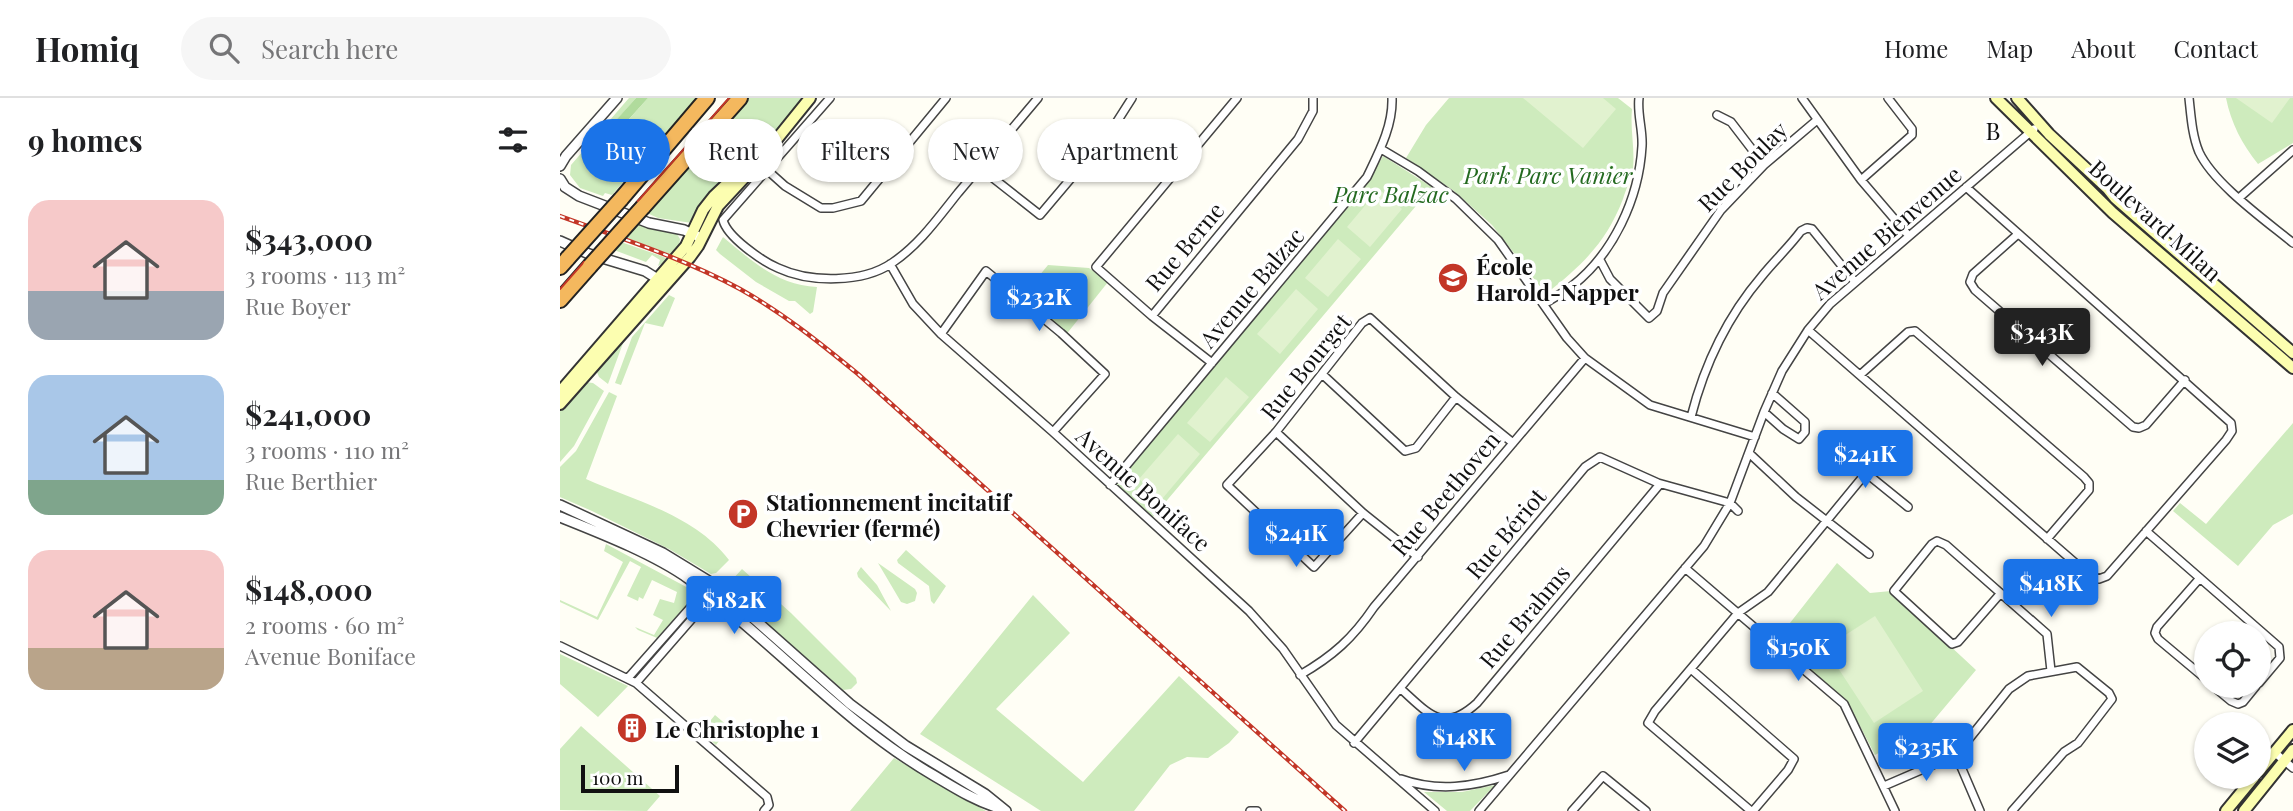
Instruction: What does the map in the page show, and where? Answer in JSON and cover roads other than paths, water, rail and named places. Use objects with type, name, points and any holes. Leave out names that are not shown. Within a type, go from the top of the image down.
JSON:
[{"type":"highway","points":[[564,262],[707,98]]},
{"type":"highway","points":[[560,300],[740,98]]},
{"type":"main road","points":[[560,392],[662,281],[694,252],[697,236],[715,209],[756,165],[810,98]]},
{"type":"main road","name":"Boulevard Milan","points":[[1996,98],[2113,213],[2293,368]]},
{"type":"main road","name":"Boulevard Milan","points":[[2017,98],[2115,198],[2293,353]]},
{"type":"main road","points":[[560,404],[662,281]]},
{"type":"main road","points":[[2271,756],[2293,730]]},
{"type":"main road","points":[[2244,811],[2289,764],[2293,750]]},
{"type":"main road","points":[[2226,811],[2244,789]]},
{"type":"street","points":[[560,166],[571,149],[617,98]]},
{"type":"street","points":[[783,150],[830,98]]},
{"type":"street","points":[[781,182],[821,208],[861,201],[946,98]]},
{"type":"street","points":[[1020,119],[1038,98]]},
{"type":"street","points":[[998,182],[1040,215],[1111,131],[1132,98]]},
{"type":"street","points":[[1212,363],[1096,267],[1237,98]]},
{"type":"street","name":"Rue Berne","points":[[1152,316],[1298,139],[1313,111],[1313,98]]},
{"type":"street","name":"Avenue Balzac","points":[[1110,485],[1367,177],[1381,149],[1392,98]]},
{"type":"street","points":[[1544,304],[1570,288],[1600,260],[1617,232],[1635,186],[1642,146],[1639,98]]},
{"type":"street","points":[[1802,98],[1861,180],[1909,236]]},
{"type":"street","points":[[1861,180],[1912,135],[1912,129],[1888,98]]},
{"type":"street","points":[[2189,98],[2194,137],[2208,167],[2239,198],[2292,241]]},
{"type":"street","points":[[1717,115],[1731,122],[1764,165]]},
{"type":"street","name":"Rue Boulay","points":[[1600,260],[1610,279],[1649,318],[1657,311],[1664,293],[1701,235],[1741,187],[1817,120]]},
{"type":"street","name":"Avenue Bienvenue","points":[[1479,811],[1704,546],[1730,503],[1772,393],[1808,330],[1830,304],[2040,124]]},
{"type":"street","points":[[1381,149],[1418,171],[1456,199],[1498,240],[1567,338],[1585,358],[1650,405],[1755,437]]},
{"type":"street","points":[[2239,198],[2293,150]]},
{"type":"street","points":[[560,179],[565,187],[579,196],[654,225],[681,229],[697,236]]},
{"type":"street","points":[[755,182],[723,219],[726,226],[767,263],[783,271],[817,279],[862,274],[890,264],[916,244],[967,182]]},
{"type":"street","points":[[1808,330],[2089,575],[2099,579],[2109,574],[2226,440],[2232,431],[2231,423],[1966,187]]},
{"type":"street","points":[[1691,417],[1699,384],[1716,346],[1761,276],[1801,231],[1812,229],[1855,282]]},
{"type":"street","points":[[2018,234],[1970,279],[1973,289],[1995,309],[2133,427],[2146,425],[2185,380]]},
{"type":"street","points":[[560,241],[589,254],[642,270],[662,281]]},
{"type":"street","name":"Avenue Boniface","points":[[890,264],[913,304],[941,334],[1249,611],[1283,649],[1336,725],[1435,811]]},
{"type":"street","points":[[941,334],[986,271],[1061,333],[1105,374],[1053,432]]},
{"type":"street","name":"Rue Bourget","points":[[1363,513],[1314,567],[1227,485],[1276,432],[1362,323],[1370,318],[1456,397],[1513,443]]},
{"type":"street","points":[[1860,375],[1908,332],[1915,331],[2074,468],[2088,481],[2089,490],[2047,539]]},
{"type":"street","name":"Rue Beethoven","points":[[1300,675],[1331,655],[1356,633],[1374,607],[1585,358]]},
{"type":"street","points":[[1321,374],[1405,451],[1416,448],[1456,397]]},
{"type":"street","points":[[1764,412],[1799,439],[1805,432],[1805,422],[1772,393]]},
{"type":"street","points":[[1276,432],[1363,513],[1418,557]]},
{"type":"street","points":[[1840,452],[1908,507]]},
{"type":"street","points":[[1749,453],[1796,497],[1869,554]]},
{"type":"street","name":"Rue Bériot","points":[[1354,743],[1585,467],[1600,457],[1660,484],[1730,503]]},
{"type":"street","points":[[1691,669],[1794,759],[1788,770],[1752,811],[1648,723],[1655,711],[1738,613],[1768,593],[1866,473]]},
{"type":"street","name":"Rue Brahms","points":[[1401,689],[1439,719],[1462,717],[1477,704],[1660,484]]},
{"type":"street","points":[[1730,503],[1738,511]]},
{"type":"street","points":[[560,505],[663,553],[717,586],[850,704],[906,746],[985,794],[1003,809]]},
{"type":"street","points":[[560,517],[652,558],[688,578],[843,712],[908,761],[979,803],[1003,809]]},
{"type":"street","points":[[2146,531],[2249,621]]},
{"type":"street","points":[[2000,594],[1958,642],[1952,644],[1894,591],[1932,544],[1937,541],[1945,545],[2047,634],[2051,671]]},
{"type":"street","points":[[1685,568],[1844,704],[1895,811]]},
{"type":"street","points":[[2194,669],[2158,639],[2155,633],[2157,627],[2200,578]]},
{"type":"street","points":[[628,678],[696,600],[708,595],[717,586]]},
{"type":"street","points":[[636,683],[705,605],[708,595]]},
{"type":"street","points":[[2271,640],[2279,647],[2280,658],[2271,669]]},
{"type":"street","points":[[560,646],[636,683],[767,797],[769,805],[764,811]]},
{"type":"street","points":[[1884,786],[1956,755],[2009,690],[2028,676],[2077,667],[2112,699],[2078,743],[2064,752],[2012,811]]},
{"type":"street","points":[[2227,698],[2238,704],[2247,698]]},
{"type":"street","points":[[2274,752],[2289,764]]},
{"type":"street","points":[[1956,755],[1980,811]]},
{"type":"street","name":"Avenue Boniface","points":[[1396,778],[1416,785],[1442,788],[1466,786],[1510,775]]},
{"type":"street","points":[[1573,811],[1603,776],[1646,811]]},
{"type":"street","points":[[1250,811],[1257,811]]},
{"type":"tram line","points":[[560,289],[729,98]]},
{"type":"railway","points":[[560,216],[651,249],[718,278],[771,308],[815,340],[858,374],[1345,811]]},
{"type":"place","name":"École Harold-Napper","points":[[1453,278]]},
{"type":"place","name":"Stationnement incitatif Chevrier (fermé)","points":[[743,514]]},
{"type":"place","name":"Le Christophe 1","points":[[632,728]]},
{"type":"district","name":"B","points":[[1994,130]]},
{"type":"park label","name":"Park Parc Vanier","points":[[1548,174]]},
{"type":"park label","name":"Parc Balzac","points":[[1391,193]]}]
